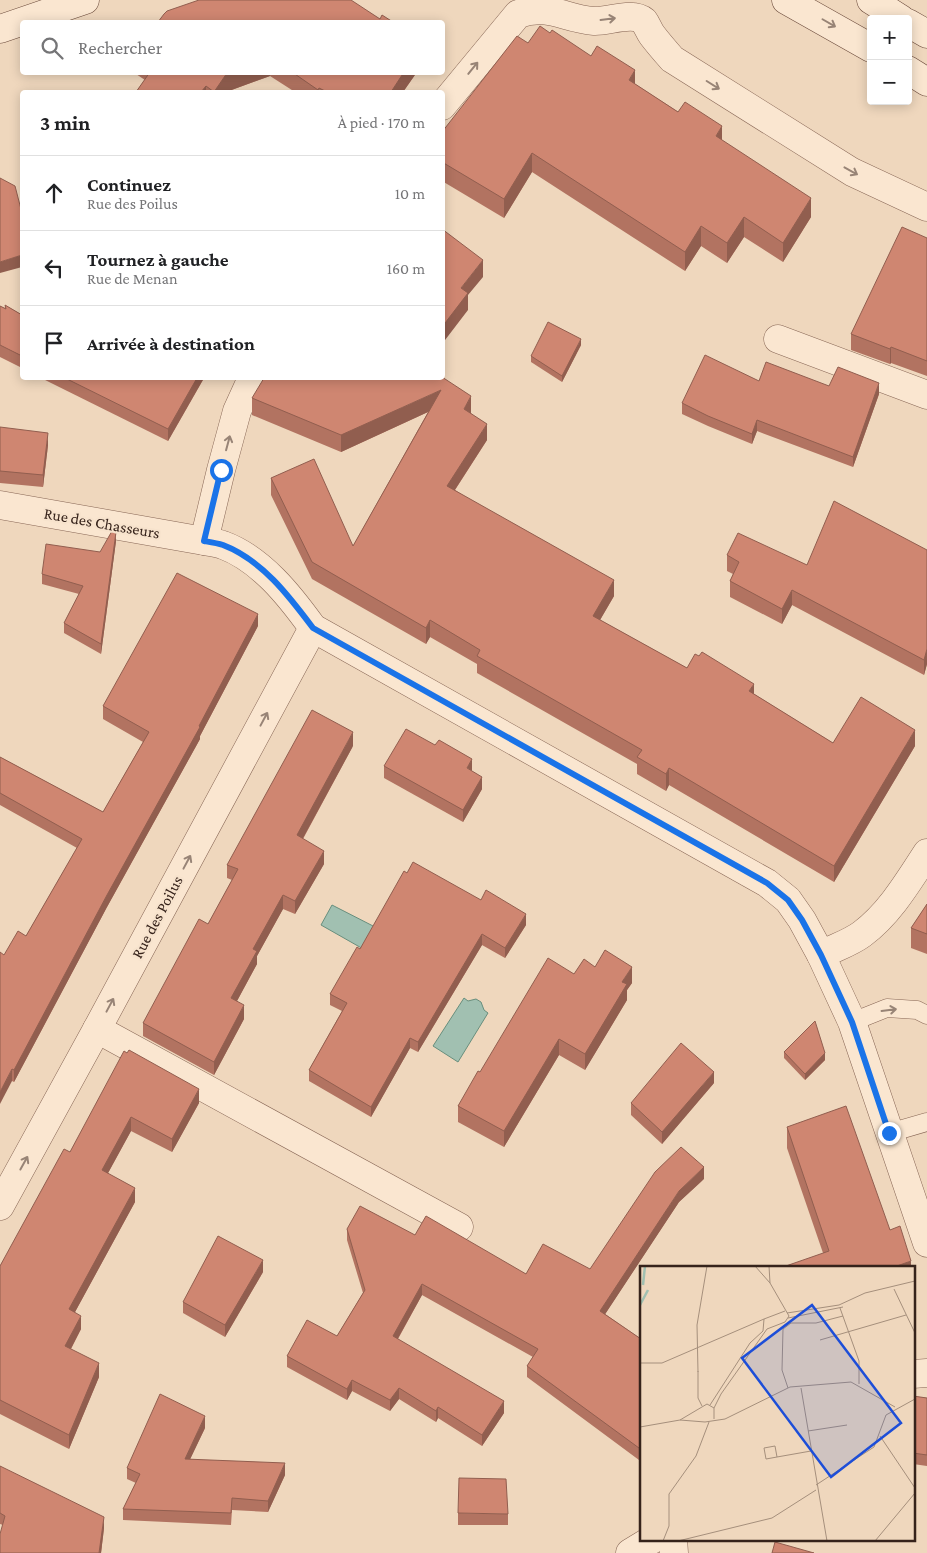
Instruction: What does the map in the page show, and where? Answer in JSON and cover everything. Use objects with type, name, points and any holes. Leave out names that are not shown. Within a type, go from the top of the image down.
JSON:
[{"type":"street","points":[[27,20],[86,0]]},
{"type":"street","points":[[786,0],[867,46]]},
{"type":"street","points":[[871,0],[895,15]]},
{"type":"street","points":[[445,102],[518,14],[541,9],[570,17],[596,21],[627,17],[637,18],[644,22],[672,59],[852,172],[927,207]]},
{"type":"street","points":[[0,29],[20,22]]},
{"type":"street","points":[[912,25],[927,34]]},
{"type":"street","points":[[912,73],[927,82]]},
{"type":"street","points":[[778,339],[927,395]]},
{"type":"street","points":[[204,541],[237,411],[251,380]]},
{"type":"street","name":"Rue des Chasseurs","points":[[0,505],[222,544],[264,571],[287,595],[313,628]]},
{"type":"street","points":[[313,628],[767,883],[788,900],[802,920],[821,955],[852,1022],[927,1243]]},
{"type":"street","name":"Rue des Poilus","points":[[0,1206],[313,628]]},
{"type":"street","points":[[821,955],[861,935],[881,918],[927,853]]},
{"type":"street","points":[[97,1030],[459,1226]]},
{"type":"street","points":[[914,1374],[927,1374]]},
{"type":"street","points":[[630,1553],[651,1540]]},
{"type":"street","points":[[672,1540],[674,1553]]},
{"type":"lane","points":[[852,1022],[888,1008],[916,1010],[927,1015]]},
{"type":"lane","points":[[889,1133],[927,1122]]},
{"type":"shaded area","points":[[332,905],[377,928],[365,950],[321,925]]},
{"type":"shaded area","points":[[464,998],[468,1001],[476,999],[481,1002],[484,1010],[488,1013],[458,1062],[433,1046]]},
{"type":"building","points":[[199,0],[351,0],[380,19],[382,15],[390,20],[160,20],[167,11]]},
{"type":"building","points":[[540,26],[550,33],[552,30],[591,56],[597,46],[635,70],[629,80],[678,112],[685,102],[722,126],[716,136],[811,198],[783,243],[744,217],[727,243],[701,226],[685,252],[532,153],[504,199],[445,164],[445,128],[517,36],[528,43]]},
{"type":"building","points":[[148,75],[226,75],[215,90],[211,90],[206,86],[203,90],[137,90]]},
{"type":"building","points":[[296,75],[402,75],[392,90],[323,90],[319,88],[318,90]]},
{"type":"building","points":[[0,178],[15,186],[20,205],[20,256],[0,262]]},
{"type":"building","points":[[902,227],[927,238],[927,361],[851,334]]},
{"type":"building","points":[[445,231],[483,260],[461,288],[468,293],[445,323]]},
{"type":"building","points":[[5,305],[20,314],[20,355],[0,345],[0,306],[6,309]]},
{"type":"building","points":[[548,322],[581,339],[562,376],[531,356]]},
{"type":"building","points":[[705,355],[759,381],[766,362],[829,386],[838,367],[879,383],[853,457],[757,420],[752,434],[682,403]]},
{"type":"building","points":[[445,379],[471,396],[464,409],[487,424],[447,486],[614,580],[593,616],[687,668],[695,654],[699,656],[702,652],[754,684],[749,691],[833,743],[861,697],[915,730],[834,866],[669,768],[666,774],[637,757],[642,750],[477,656],[480,650],[430,620],[426,628],[312,562],[271,478],[314,459],[353,546],[441,390],[341,435],[252,398],[263,380]]},
{"type":"building","points":[[69,380],[196,380],[168,429]]},
{"type":"building","points":[[0,427],[48,433],[43,475],[0,471]]},
{"type":"building","points":[[834,501],[927,550],[927,649],[924,660],[792,590],[782,609],[730,581],[739,562],[727,555],[738,533],[807,565]]},
{"type":"building","points":[[112,531],[116,532],[101,644],[64,623],[83,586],[42,574],[46,544],[100,552]]},
{"type":"building","points":[[177,573],[258,614],[200,727],[107,895],[14,1070],[12,1069],[0,1092],[0,952],[4,955],[18,931],[26,936],[82,839],[0,793],[0,757],[103,812],[149,732],[103,706]]},
{"type":"building","points":[[312,710],[353,732],[297,835],[324,851],[295,901],[283,895],[253,949],[257,951],[231,998],[244,1005],[214,1062],[143,1023],[199,919],[208,924],[238,869],[227,865]]},
{"type":"building","points":[[406,729],[435,745],[439,740],[472,759],[467,768],[482,777],[463,810],[384,766]]},
{"type":"building","points":[[413,862],[481,900],[486,890],[526,914],[505,948],[482,934],[418,1042],[410,1038],[371,1107],[309,1070],[347,1003],[330,994],[357,947],[360,949],[404,871],[407,873]]},
{"type":"building","points":[[927,904],[927,934],[911,928]]},
{"type":"building","points":[[605,950],[632,967],[622,982],[627,984],[585,1054],[559,1039],[504,1131],[458,1106],[548,958],[574,974],[584,959],[595,967]]},
{"type":"building","points":[[815,1021],[825,1053],[805,1074],[784,1052]]},
{"type":"building","points":[[681,1043],[714,1072],[662,1132],[631,1103]]},
{"type":"building","points":[[129,1050],[199,1089],[172,1139],[131,1117],[102,1170],[135,1188],[69,1309],[81,1316],[65,1346],[99,1363],[69,1435],[0,1400],[0,1266],[64,1149],[70,1152],[124,1051],[127,1053]]},
{"type":"building","points":[[846,1106],[890,1230],[900,1226],[911,1261],[897,1266],[786,1266],[829,1251],[787,1127]]},
{"type":"building","points":[[681,1147],[704,1167],[679,1191],[600,1311],[640,1338],[639,1448],[527,1366],[538,1349],[422,1284],[393,1336],[504,1401],[482,1435],[438,1407],[436,1411],[399,1388],[390,1400],[352,1380],[347,1389],[287,1356],[307,1320],[337,1336],[365,1290],[347,1229],[360,1206],[415,1235],[426,1216],[526,1274],[543,1244],[590,1269],[655,1172]]},
{"type":"building","points":[[218,1236],[263,1260],[225,1325],[183,1302]]},
{"type":"building","points":[[160,1394],[205,1416],[185,1459],[285,1463],[268,1501],[232,1498],[231,1513],[123,1509],[140,1474],[127,1468]]},
{"type":"building","points":[[914,1396],[927,1398],[927,1455],[914,1453]]},
{"type":"building","points":[[0,1466],[104,1517],[99,1553],[0,1553],[0,1534],[5,1516],[0,1513]]},
{"type":"building","points":[[459,1478],[506,1479],[508,1514],[458,1513]]},
{"type":"building","points":[[775,1542],[814,1553],[772,1553]]},
{"type":"route","points":[[221,470],[204,541],[222,544],[264,571],[287,595],[313,628],[767,883],[788,900],[802,920],[821,955],[852,1022],[889,1133]]}]
